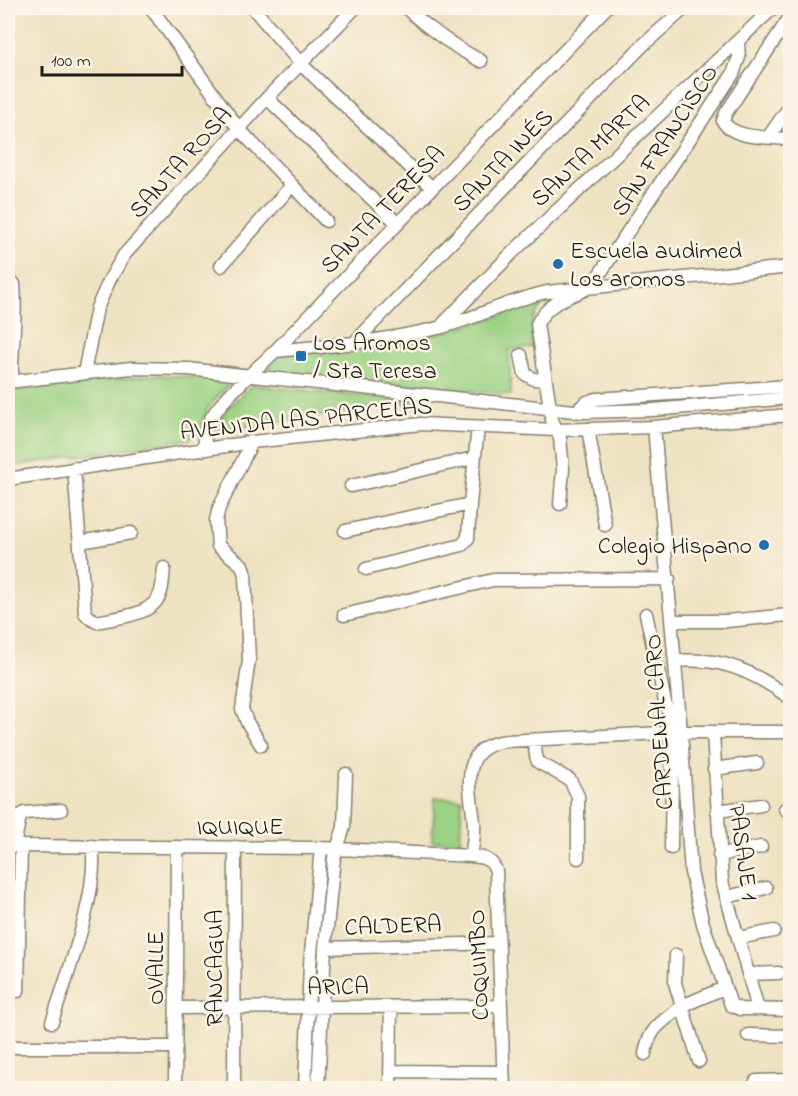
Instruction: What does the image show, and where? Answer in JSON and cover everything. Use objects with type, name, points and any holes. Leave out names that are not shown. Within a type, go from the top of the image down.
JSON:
[{"type":"street","points":[[151,8],[239,129],[326,221]]},
{"type":"street","points":[[253,8],[301,64],[432,187]]},
{"type":"street","name":"SANTA ROSA","points":[[84,373],[97,308],[124,255],[267,98],[355,8]]},
{"type":"street","points":[[405,8],[429,30],[452,46],[481,61]]},
{"type":"street","name":"SANTA TERESA","points":[[204,448],[206,429],[229,396],[606,8]]},
{"type":"street","name":"SANTA INÉS","points":[[352,345],[642,46],[685,8]]},
{"type":"street","name":"SANTA MARTA","points":[[440,327],[513,251],[773,8]]},
{"type":"street","points":[[790,17],[726,113],[723,121],[730,129],[748,136],[790,139]]},
{"type":"street","name":"SAN FRANCISCO","points":[[591,287],[733,74],[739,57],[738,43]]},
{"type":"street","points":[[267,98],[397,224]]},
{"type":"street","points":[[770,136],[790,106]]},
{"type":"street","points":[[221,266],[292,185]]},
{"type":"street","points":[[275,351],[352,345],[440,327],[528,296],[556,291],[790,267]]},
{"type":"street","points":[[10,382],[16,323],[14,284]]},
{"type":"street","points":[[560,504],[563,469],[560,438],[550,410],[537,324],[542,314],[556,302],[591,287]]},
{"type":"street","points":[[521,355],[525,374],[534,379],[544,380]]},
{"type":"street","name":"AVENIDA LAS PARCELAS","points":[[10,382],[131,368],[188,369],[575,412],[631,411],[790,398]]},
{"type":"street","points":[[575,412],[587,402],[596,399],[790,387]]},
{"type":"street","name":"AVENIDA LAS PARCELAS","points":[[8,479],[204,448],[421,424],[556,430],[654,427],[790,415]]},
{"type":"street","points":[[366,569],[462,545],[468,538],[478,426]]},
{"type":"street","name":"CARDENAL CARO","points":[[654,427],[669,579],[677,733],[691,872],[704,924],[730,1003],[740,1009],[758,1009]]},
{"type":"street","points":[[588,429],[604,525]]},
{"type":"street","points":[[252,442],[219,508],[216,520],[218,546],[242,565],[245,575],[249,660],[242,710],[261,745]]},
{"type":"street","points":[[351,486],[474,458]]},
{"type":"street","points":[[74,468],[86,613],[90,618],[97,622],[148,610],[156,602],[161,592],[164,568]]},
{"type":"street","points":[[345,531],[470,504]]},
{"type":"street","points":[[80,542],[131,533]]},
{"type":"street","points":[[344,615],[493,580],[669,579]]},
{"type":"street","points":[[646,614],[665,702],[677,733],[671,848]]},
{"type":"street","points":[[672,621],[728,621],[788,615]]},
{"type":"street","points":[[675,660],[724,664],[759,678],[790,698]]},
{"type":"street","points":[[471,856],[475,834],[469,788],[472,765],[483,751],[493,744],[503,741],[677,733],[790,732]]},
{"type":"street","name":"PASAJE 1","points":[[713,733],[719,855],[726,897],[758,1009]]},
{"type":"street","points":[[534,740],[538,762],[570,780],[578,796],[578,858]]},
{"type":"street","points":[[714,769],[757,763]]},
{"type":"street","points":[[318,1089],[325,948],[334,858],[344,827],[346,774]]},
{"type":"street","points":[[717,811],[761,805]]},
{"type":"street","points":[[18,991],[14,846],[20,816],[25,813],[61,810]]},
{"type":"street","name":"IQUIQUE","points":[[14,846],[321,848],[471,856]]},
{"type":"street","points":[[52,1022],[89,897],[92,846]]},
{"type":"street","name":"OVALLE","points":[[176,1089],[177,847]]},
{"type":"street","name":"RANCAGUA","points":[[234,1089],[236,847]]},
{"type":"street","points":[[305,1089],[308,1008],[321,848]]},
{"type":"street","points":[[719,855],[761,848]]},
{"type":"street","name":"COQUIMBO","points":[[471,856],[488,860],[495,868],[504,1089]]},
{"type":"street","points":[[726,897],[766,888]]},
{"type":"street","points":[[738,938],[774,931]]},
{"type":"street","name":"CALDERA","points":[[325,948],[498,943]]},
{"type":"street","points":[[676,955],[675,983],[699,1061]]},
{"type":"street","points":[[749,974],[779,973]]},
{"type":"street","points":[[645,1054],[647,1039],[652,1031],[682,1006],[724,988]]},
{"type":"street","name":"ARICA","points":[[176,1008],[500,1006]]},
{"type":"street","points":[[390,1089],[391,1007]]},
{"type":"street","points":[[758,1009],[790,1010]]},
{"type":"street","points":[[748,1035],[790,1036]]},
{"type":"street","points":[[8,1047],[176,1047]]},
{"type":"street","points":[[390,1071],[503,1072]]},
{"type":"street","points":[[756,1081],[790,1080]]},
{"type":"green space","points":[[549,297],[538,309],[533,320],[533,347],[509,350],[511,395],[267,371],[278,355],[349,351],[439,333],[498,316]]},
{"type":"green space","points":[[153,375],[233,379],[208,408],[197,434],[189,439],[8,467],[8,390]]},
{"type":"green space","points":[[252,385],[415,402],[217,431],[225,410]]},
{"type":"green space","points":[[435,798],[462,799],[460,842],[432,841]]},
{"type":"place","name":"Escuela audimed Los aromos","points":[[558,264]]},
{"type":"place","name":"Los Aromos / Sta Teresa","points":[[301,356]]},
{"type":"place","name":"Colegio Hispano","points":[[764,545]]}]
